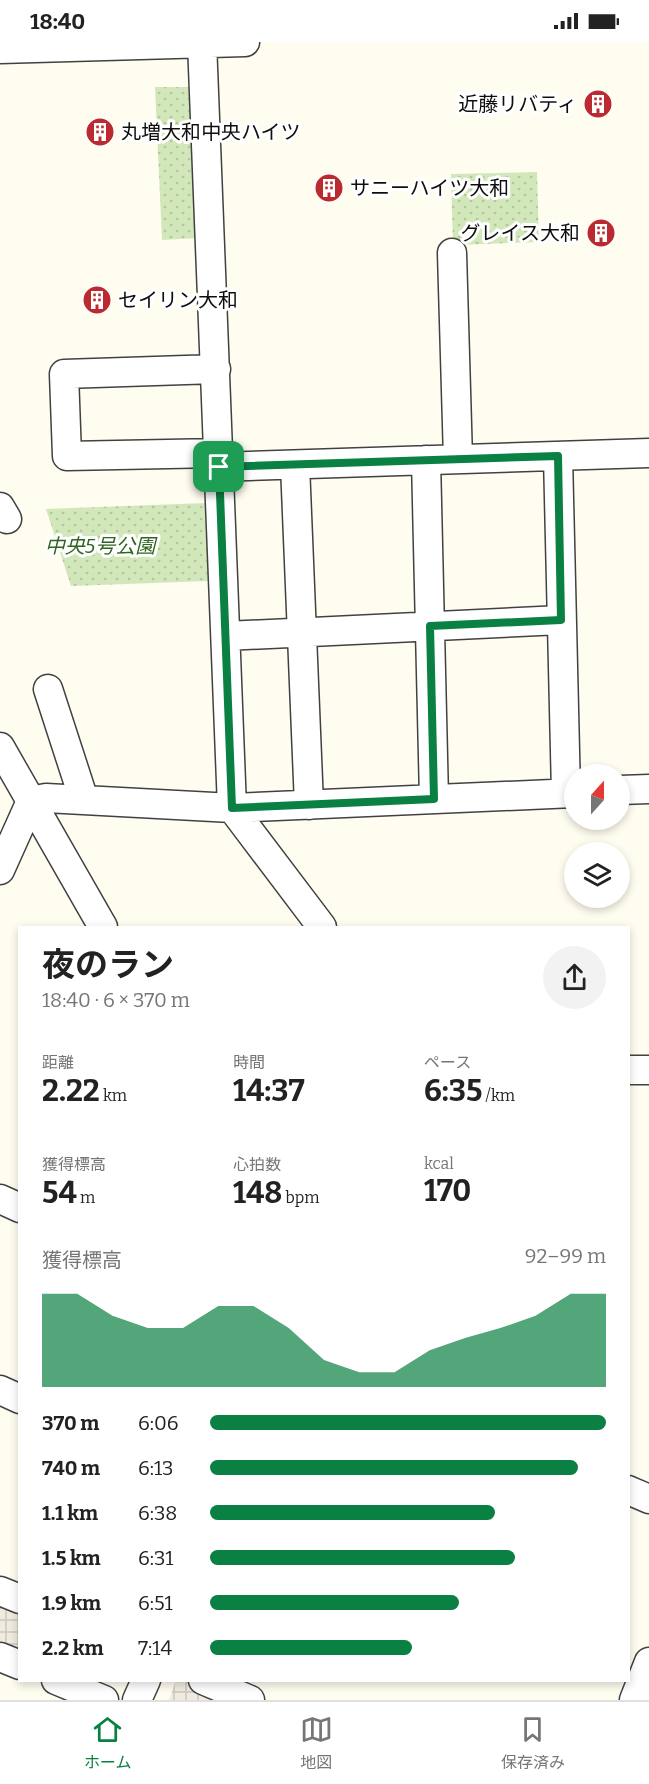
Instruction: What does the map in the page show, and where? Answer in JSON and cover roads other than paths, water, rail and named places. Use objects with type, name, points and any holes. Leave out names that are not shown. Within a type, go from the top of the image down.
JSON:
[{"type":"street","points":[[202,42],[232,808],[321,926]]},
{"type":"street","points":[[1,47],[245,42]]},
{"type":"street","points":[[452,253],[458,459]]},
{"type":"street","points":[[216,369],[64,374],[67,456],[218,460],[295,465],[649,453]]},
{"type":"street","points":[[558,456],[561,620],[568,764]]},
{"type":"street","points":[[426,460],[434,799]]},
{"type":"street","points":[[295,465],[309,805]]},
{"type":"street","points":[[226,636],[561,620]]},
{"type":"street","points":[[48,690],[84,800]]},
{"type":"street","points":[[0,747],[102,926]]},
{"type":"street","points":[[630,790],[649,789]]},
{"type":"street","points":[[31,801],[46,798],[232,808],[564,793]]},
{"type":"street","points":[[0,870],[31,801]]},
{"type":"street","points":[[630,1070],[649,1070]]},
{"type":"street","points":[[0,1199],[18,1207]]},
{"type":"street","points":[[630,1491],[649,1499]]},
{"type":"street","points":[[0,1591],[18,1598]]},
{"type":"street","points":[[0,1657],[18,1664]]},
{"type":"street","points":[[630,1690],[649,1662]]},
{"type":"street","points":[[61,1682],[104,1700]]},
{"type":"street","points":[[137,1700],[145,1682]]},
{"type":"street","points":[[208,1682],[250,1700]]},
{"type":"place","name":"近藤リバティ","points":[[598,104]]},
{"type":"place","name":"丸増大和中央ハイツ","points":[[100,132]]},
{"type":"place","name":"サニーハイツ大和","points":[[329,188]]},
{"type":"place","name":"グレイス大和","points":[[601,233]]},
{"type":"place","name":"セイリン大和","points":[[97,300]]},
{"type":"park label","name":"中央5号公園","points":[[100,546]]}]
